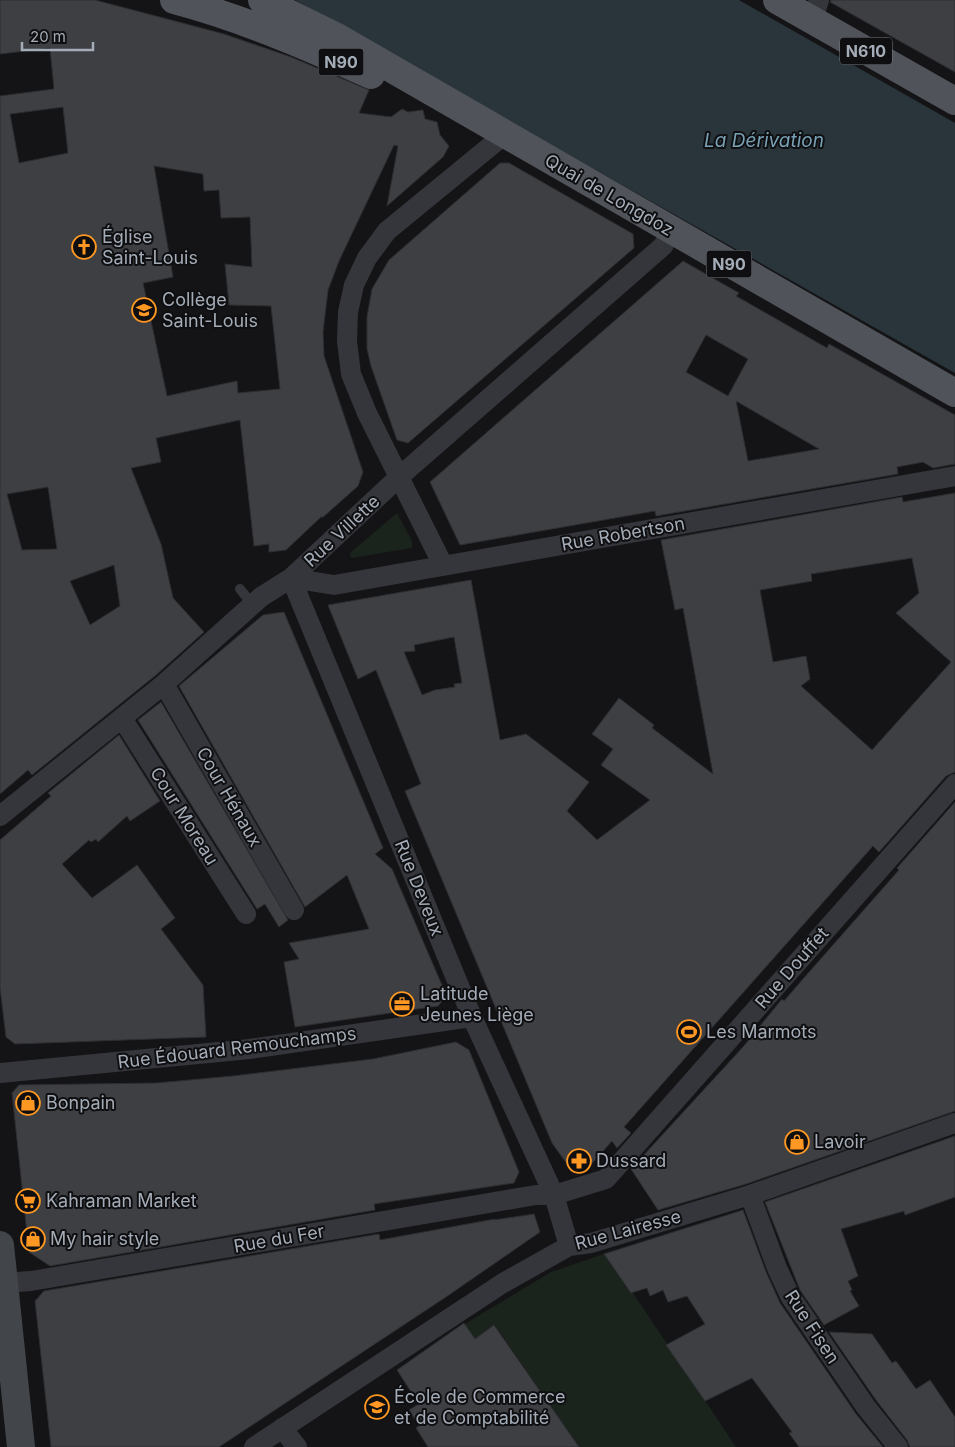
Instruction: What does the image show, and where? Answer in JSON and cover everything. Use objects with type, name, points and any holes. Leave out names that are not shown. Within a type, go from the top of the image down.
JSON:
[{"type":"main road","name":"N90","points":[[174,0],[223,14],[301,44],[504,135]]},
{"type":"main road","name":"Quai de Longdoz","points":[[262,0],[321,29],[955,392]]},
{"type":"main road","name":"N610","points":[[777,0],[815,10],[955,101]]},
{"type":"street","points":[[443,565],[366,413],[352,374],[347,341],[348,312],[354,284],[367,258],[387,231],[504,135]]},
{"type":"street","name":"Rue Villette","points":[[0,816],[164,684],[246,597],[291,578],[400,477],[663,246],[671,231]]},
{"type":"street","name":"Rue Robertson","points":[[291,578],[334,585],[955,476]]},
{"type":"street","name":"Rue Deveux","points":[[291,578],[472,1017],[554,1195],[569,1246]]},
{"type":"street","name":"Cour Hénaux","points":[[164,684],[294,910]]},
{"type":"street","name":"Cour Moreau","points":[[122,718],[246,914]]},
{"type":"street","name":"Rue Douffet","points":[[554,1195],[606,1179],[955,784]]},
{"type":"street","name":"Rue Édouard Remouchamps","points":[[0,1073],[250,1049],[472,1017]]},
{"type":"street","name":"Rue Lairesse","points":[[254,1447],[503,1284],[569,1246],[591,1243],[750,1195],[955,1123]]},
{"type":"street","name":"Rue du Fer","points":[[4,1282],[31,1281],[536,1195],[554,1195]]},
{"type":"street","name":"Rue Fisen","points":[[750,1195],[776,1268],[790,1296],[866,1407],[898,1447]]},
{"type":"street","points":[[0,1245],[22,1447]]},
{"type":"street","points":[[282,1428],[297,1447]]},
{"type":"shaded area","points":[[397,513],[412,541],[412,548],[351,558],[350,553]]},
{"type":"shaded area","points":[[604,1254],[618,1275],[621,1275],[736,1447],[579,1447],[495,1325],[475,1339],[465,1324],[551,1272]]},
{"type":"water","name":"La Dérivation","points":[[295,0],[739,0],[955,123],[955,373]]},
{"type":"building","points":[[0,0],[95,0],[224,34],[291,57],[369,90],[359,113],[391,117],[402,109],[408,112],[423,110],[425,119],[437,122],[440,135],[449,146],[443,157],[387,206],[398,146],[394,145],[339,261],[328,290],[323,332],[324,356],[363,472],[358,486],[286,550],[269,552],[269,544],[254,546],[240,420],[156,438],[161,462],[131,468],[161,544],[173,598],[204,632],[156,675],[32,775],[28,770],[0,794],[0,96],[54,89],[50,48],[0,54]],"holes":[[[63,107],[68,153],[19,163],[10,114]],[[154,166],[203,174],[204,191],[219,190],[221,218],[250,217],[252,267],[225,264],[229,305],[271,306],[280,389],[238,393],[237,381],[167,396],[143,283],[173,277]],[[48,487],[57,549],[22,550],[7,494]],[[114,565],[120,606],[90,625],[70,581]]]},
{"type":"building","points":[[831,0],[955,0],[955,72],[830,2]]},
{"type":"building","points":[[500,163],[509,163],[633,234],[634,248],[408,443],[397,440],[371,366],[367,349],[367,317],[372,289],[389,260]]},
{"type":"building","points":[[683,261],[739,293],[736,296],[827,348],[829,344],[955,415],[955,464],[933,468],[923,462],[897,467],[898,474],[656,516],[655,511],[460,545],[430,482]],"holes":[[[706,335],[748,359],[728,396],[686,372]],[[736,401],[819,449],[748,461]]]},
{"type":"building","points":[[955,493],[955,772],[946,776],[879,852],[873,846],[624,1127],[631,1133],[617,1148],[612,1141],[586,1170],[573,1172],[552,1143],[405,791],[421,784],[376,670],[358,679],[328,605],[471,580],[500,740],[526,734],[589,782],[567,811],[597,840],[650,800],[601,765],[613,749],[592,734],[619,698],[654,725],[652,728],[713,774],[683,608],[675,610],[661,540],[902,497],[903,502]],"holes":[[[912,558],[919,593],[896,613],[951,662],[872,750],[801,686],[810,679],[806,656],[773,662],[760,590],[812,581],[811,574]],[[454,637],[462,683],[454,684],[455,687],[435,690],[422,695],[404,652],[415,651],[414,645]]]},
{"type":"building","points":[[284,612],[383,848],[375,854],[392,869],[444,990],[443,1000],[438,1006],[295,1027],[284,962],[299,959],[289,943],[369,929],[347,875],[305,907],[179,686],[263,615]]},
{"type":"building","points":[[161,702],[288,920],[279,927],[265,904],[257,909],[138,720]]},
{"type":"building","points":[[119,735],[160,801],[130,821],[127,816],[98,842],[96,839],[91,842],[89,840],[62,864],[92,898],[137,865],[175,918],[161,929],[203,985],[206,1037],[15,1044],[6,1037],[0,988],[0,840],[51,796],[48,793]]},
{"type":"building","points":[[955,802],[955,1111],[746,1184],[658,1210],[631,1169],[743,1047],[782,999],[784,1001],[899,870],[897,868]]},
{"type":"building","points":[[456,1042],[469,1050],[519,1172],[514,1183],[374,1204],[375,1210],[50,1266],[29,1252],[12,1093],[19,1085],[157,1083],[233,1076],[373,1059]]},
{"type":"building","points":[[955,1136],[955,1197],[905,1215],[904,1211],[841,1229],[858,1276],[848,1281],[852,1290],[850,1291],[859,1306],[824,1325],[800,1290],[765,1202]]},
{"type":"building","points":[[743,1210],[766,1272],[780,1303],[856,1414],[883,1447],[799,1447],[789,1433],[792,1432],[752,1378],[705,1401],[666,1345],[705,1324],[687,1296],[668,1302],[663,1290],[650,1296],[647,1288],[631,1293],[604,1254]]},
{"type":"building","points":[[534,1214],[540,1232],[446,1297],[219,1447],[51,1447],[35,1301],[44,1291],[379,1234],[380,1240],[495,1219]]},
{"type":"building","points":[[464,1323],[475,1339],[494,1325],[579,1447],[428,1447],[416,1428],[419,1426],[409,1410],[419,1404],[397,1370]]},
{"type":"building","points":[[829,1332],[872,1334],[892,1363],[896,1361],[916,1389],[930,1380],[955,1417],[955,1447],[910,1447],[907,1440],[876,1400]]},
{"type":"place","name":"Église Saint-Louis","points":[[84,247]]},
{"type":"place","name":"Collège Saint-Louis","points":[[144,310]]},
{"type":"place","name":"Latitude Jeunes Liège","points":[[402,1004]]},
{"type":"place","name":"Les Marmots","points":[[689,1032]]},
{"type":"place","name":"Bonpain","points":[[28,1103]]},
{"type":"place","name":"Lavoir","points":[[797,1142]]},
{"type":"place","name":"Dussard","points":[[579,1161]]},
{"type":"place","name":"Kahraman Market","points":[[28,1201]]},
{"type":"place","name":"My hair style","points":[[33,1239]]},
{"type":"place","name":"École de Commerce et de Comptabilité","points":[[377,1407]]}]
